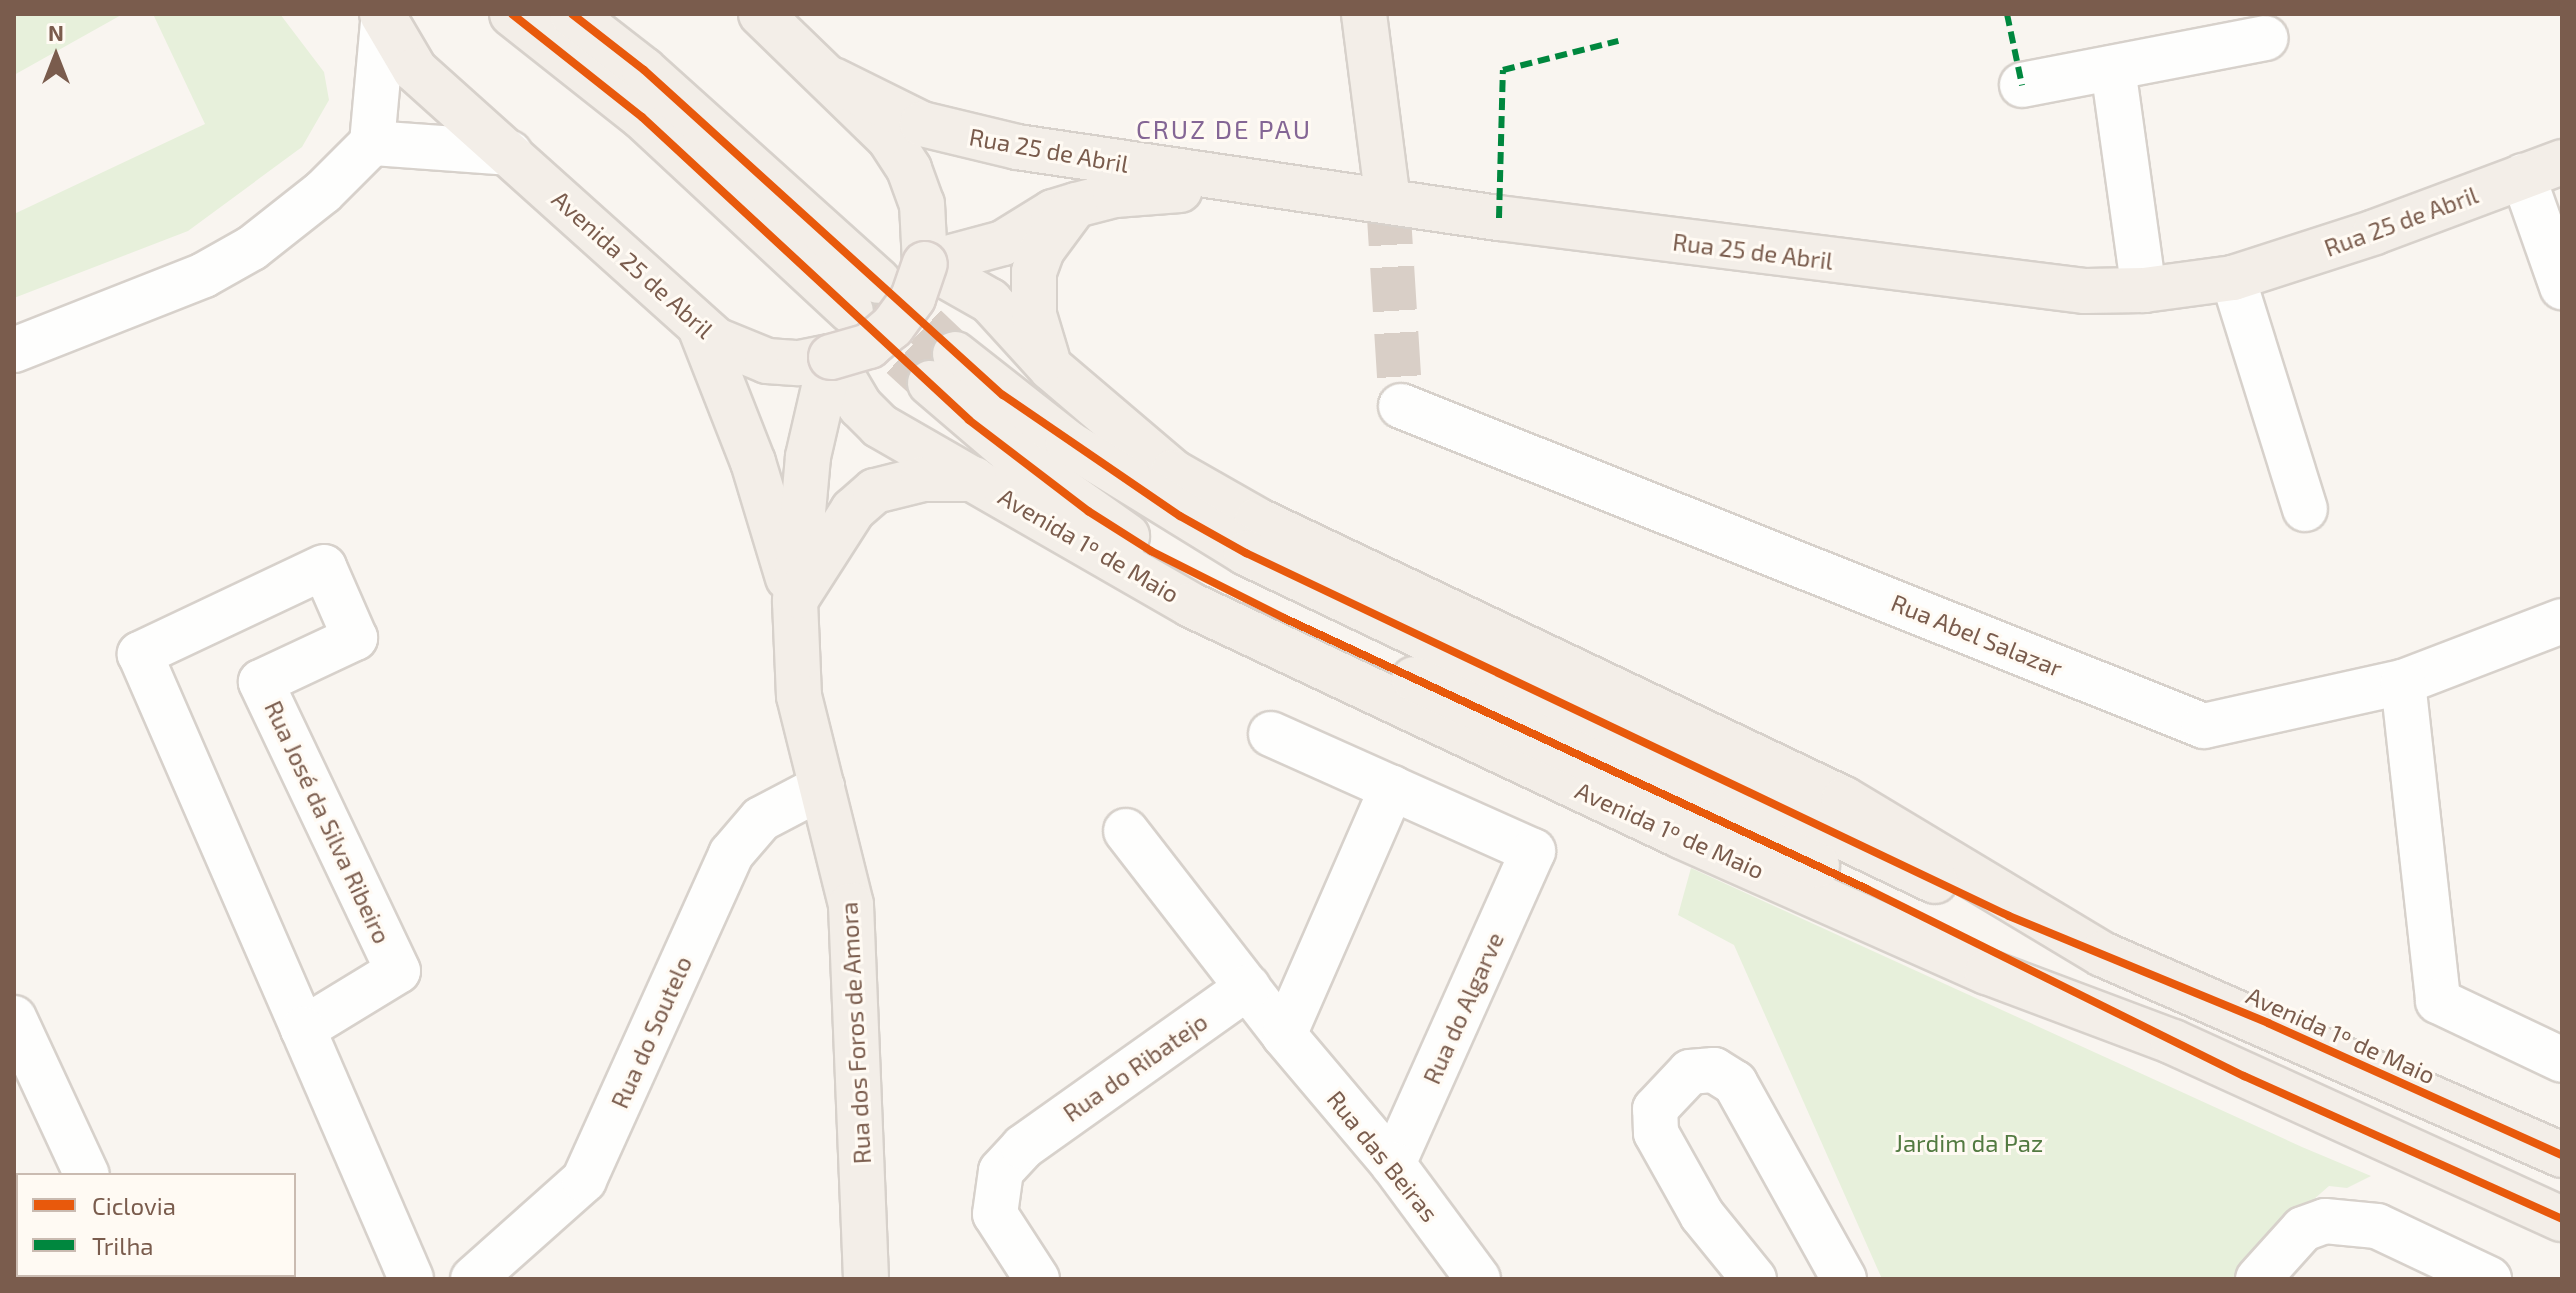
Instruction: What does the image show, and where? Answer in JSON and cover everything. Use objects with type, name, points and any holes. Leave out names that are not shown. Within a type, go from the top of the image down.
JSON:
[{"type":"main road","points":[[512,14],[865,296],[644,70],[572,14]]},
{"type":"main road","name":"Avenida 25 de Abril","points":[[379,16],[415,70],[700,327],[767,361],[799,363],[869,346],[892,327],[913,298],[925,264],[922,204],[909,169],[889,138],[833,80],[761,14]]},
{"type":"main road","points":[[1364,14],[1388,201]]},
{"type":"main road","name":"Rua 25 de Abril","points":[[833,80],[922,124],[986,141],[1388,201],[2017,286],[2144,290],[2233,278],[2375,232],[2542,169]]},
{"type":"main road","name":"Rua 25 de Abril","points":[[925,264],[1003,243],[1053,212],[1115,195],[1274,184]]},
{"type":"main road","name":"Rua 25 de Abril","points":[[1051,368],[1034,315],[1034,272],[1042,250],[1076,205]]},
{"type":"main road","name":"Avenida 1º de Maio","points":[[925,264],[978,292],[1051,368],[1173,472],[1257,520],[1832,793],[2102,954],[2562,1155]]},
{"type":"main road","name":"Rua dos Foros de Amora","points":[[700,327],[753,462],[795,601]]},
{"type":"main road","name":"Avenida 1º de Maio","points":[[831,357],[860,406],[880,426],[1191,605],[1491,749],[1987,972],[2173,1042],[2562,1219]]},
{"type":"main road","name":"Rua dos Foros de Amora","points":[[831,357],[808,457],[795,601],[799,696],[840,850],[856,960],[866,1279]]},
{"type":"main road","points":[[2102,954],[1996,910],[1246,553],[943,368],[1025,464],[1151,551],[1284,618],[1867,889],[2173,1042]]},
{"type":"main road","points":[[795,601],[853,510],[875,491],[923,479],[975,479]]},
{"type":"street","points":[[14,350],[161,293],[252,248],[323,192],[372,143],[379,16]]},
{"type":"street","points":[[2022,85],[2266,38]]},
{"type":"street","points":[[2113,68],[2144,290]]},
{"type":"street","points":[[372,143],[510,153]]},
{"type":"street","name":"Rua 25 de Abril","points":[[2542,169],[2562,287]]},
{"type":"street","points":[[2233,278],[2305,509]]},
{"type":"street","name":"Rua Abel Salazar","points":[[1401,406],[2204,726],[2403,682],[2562,621]]},
{"type":"street","name":"Rua José da Silva Ribeiro","points":[[303,1029],[398,971],[261,682],[355,638],[324,567],[140,654],[411,1279]]},
{"type":"street","points":[[2403,682],[2438,1001],[2562,1060]]},
{"type":"street","points":[[1271,734],[1392,788],[1284,1035]]},
{"type":"street","name":"Rua do Soutelo","points":[[473,1279],[584,1180],[731,854],[761,819],[822,787]]},
{"type":"street","name":"Rua do Algarve","points":[[1392,788],[1533,851],[1393,1164]]},
{"type":"street","name":"Rua das Beiras","points":[[1126,831],[1284,1035],[1393,1164],[1478,1279]]},
{"type":"street","name":"Rua do Ribatejo","points":[[1037,1279],[995,1214],[1001,1171],[1023,1147],[1248,987]]},
{"type":"street","points":[[14,1018],[86,1173]]},
{"type":"street","points":[[1754,1279],[1702,1215],[1656,1133],[1655,1109],[1690,1072],[1714,1070],[1735,1083],[1832,1274]]},
{"type":"street","points":[[2258,1279],[2303,1229],[2325,1221],[2377,1226],[2489,1279]]},
{"type":"green space","points":[[14,14],[123,14],[14,75]]},
{"type":"green space","points":[[153,14],[280,14],[324,72],[329,100],[302,147],[188,231],[14,298],[14,214],[205,124]]},
{"type":"green space","name":"Jardim da Paz","points":[[1691,868],[2371,1176],[2347,1188],[2329,1186],[2305,1207],[2258,1279],[1882,1279],[1734,945],[1678,915]]},
{"type":"tunnel","points":[[1388,201],[1401,406]]},
{"type":"tunnel","points":[[878,281],[955,354]]},
{"type":"tunnel","points":[[853,312],[930,383]]},
{"type":"marked path","points":[[2007,14],[2022,85]]},
{"type":"marked path","points":[[1499,218],[1503,70],[1618,41]]},
{"type":"cycle path","points":[[512,14],[642,117],[969,420],[1088,511],[1151,551],[1284,618],[1867,889],[2244,1076],[2562,1219]]},
{"type":"cycle path","points":[[572,14],[644,70],[1003,395],[1180,516],[1246,553],[2009,916],[2268,1023],[2562,1155]]},
{"type":"district","name":"CRUZ DE PAU","points":[[1224,129]]}]
